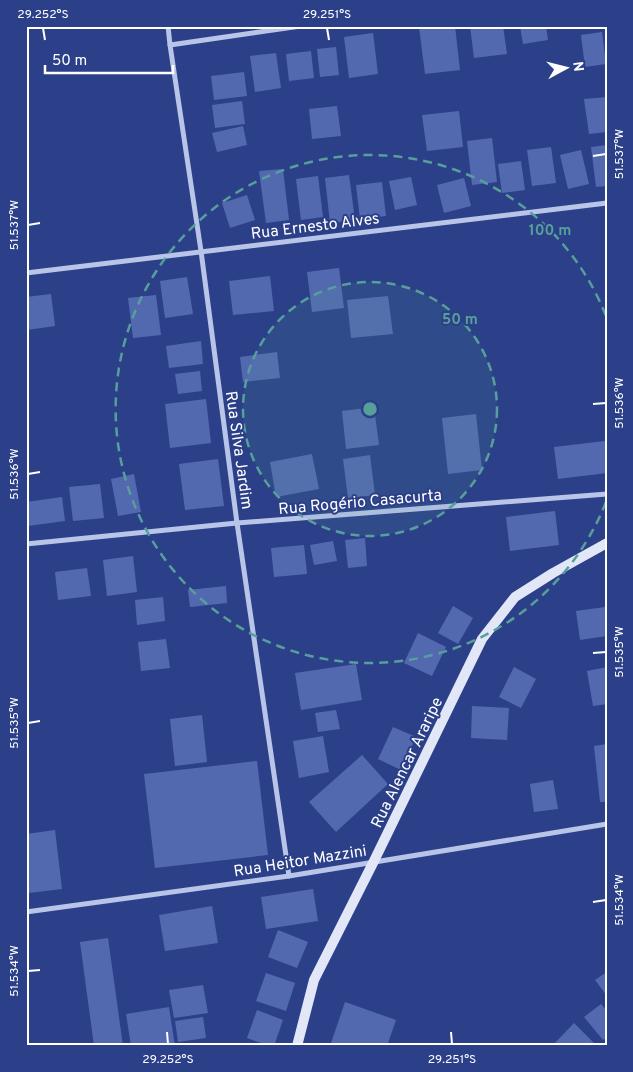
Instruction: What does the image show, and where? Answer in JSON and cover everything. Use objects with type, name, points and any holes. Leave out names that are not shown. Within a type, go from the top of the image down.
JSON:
[{"type":"main road","name":"Rua Alencar Araripe","points":[[297,1046],[314,980],[482,639],[515,597],[553,572],[607,543]]},
{"type":"street","name":"Rua Silva Jardim","points":[[168,26],[201,252],[237,523],[289,876]]},
{"type":"street","points":[[170,44],[301,26]]},
{"type":"street","name":"Rua Ernesto Alves","points":[[26,273],[607,203]]},
{"type":"street","name":"Rua Rogério Casacurta","points":[[26,544],[237,523],[607,494]]},
{"type":"street","name":"Rua Heitor Mazzini","points":[[26,912],[289,876],[607,824]]},
{"type":"building","points":[[455,26],[460,70],[425,74],[419,27]]},
{"type":"building","points":[[470,26],[503,26],[507,54],[474,58]]},
{"type":"building","points":[[520,26],[546,26],[548,40],[523,44]]},
{"type":"building","points":[[602,32],[606,64],[585,67],[581,35]]},
{"type":"building","points":[[373,33],[378,74],[349,78],[344,37]]},
{"type":"building","points":[[336,47],[339,75],[320,77],[317,49]]},
{"type":"building","points":[[311,51],[314,78],[289,81],[286,54]]},
{"type":"building","points":[[276,53],[281,88],[255,92],[250,56]]},
{"type":"building","points":[[244,72],[247,96],[214,100],[211,76]]},
{"type":"building","points":[[607,97],[607,132],[589,134],[584,99]]},
{"type":"building","points":[[242,101],[245,124],[215,128],[212,105]]},
{"type":"building","points":[[337,106],[341,136],[312,139],[309,109]]},
{"type":"building","points":[[459,111],[463,147],[427,151],[422,115]]},
{"type":"building","points":[[243,126],[247,145],[217,152],[212,133]]},
{"type":"building","points":[[492,138],[497,182],[472,185],[467,141]]},
{"type":"building","points":[[607,145],[607,186],[596,187],[591,147]]},
{"type":"building","points":[[551,147],[556,183],[532,186],[527,150]]},
{"type":"building","points":[[581,150],[589,184],[568,189],[560,155]]},
{"type":"building","points":[[521,161],[525,190],[502,193],[498,164]]},
{"type":"building","points":[[283,169],[289,220],[266,223],[259,171]]},
{"type":"building","points":[[349,175],[355,220],[330,223],[325,178]]},
{"type":"building","points":[[318,176],[323,217],[301,220],[296,179]]},
{"type":"building","points":[[411,177],[417,205],[395,210],[389,181]]},
{"type":"building","points":[[464,178],[471,206],[444,213],[437,185]]},
{"type":"building","points":[[382,182],[386,216],[360,219],[356,185]]},
{"type":"building","points":[[247,195],[255,220],[230,228],[222,203]]},
{"type":"building","points":[[339,268],[344,308],[312,312],[307,272]]},
{"type":"building","points":[[270,276],[274,311],[233,315],[229,281]]},
{"type":"building","points":[[187,277],[193,314],[165,318],[160,281]]},
{"type":"building","points":[[51,294],[55,326],[27,330],[26,297]]},
{"type":"building","points":[[156,295],[161,335],[133,338],[128,298]]},
{"type":"building","points":[[388,296],[393,334],[351,338],[347,300]]},
{"type":"building","points":[[201,341],[203,364],[169,368],[166,346]]},
{"type":"building","points":[[277,352],[280,378],[243,382],[240,357]]},
{"type":"building","points":[[200,371],[202,391],[178,394],[175,374]]},
{"type":"building","points":[[206,399],[211,443],[170,448],[165,404]]},
{"type":"building","points":[[374,407],[379,445],[346,449],[342,411]]},
{"type":"building","points":[[476,414],[482,470],[448,474],[442,418]]},
{"type":"building","points":[[605,441],[607,473],[558,479],[554,447]]},
{"type":"building","points":[[312,454],[319,489],[276,497],[270,462]]},
{"type":"building","points":[[370,455],[375,495],[348,498],[343,459]]},
{"type":"building","points":[[218,459],[224,506],[185,510],[179,464]]},
{"type":"building","points":[[134,474],[141,512],[118,516],[111,479]]},
{"type":"building","points":[[100,484],[104,518],[73,521],[69,487]]},
{"type":"building","points":[[62,497],[65,521],[28,526],[26,502]]},
{"type":"building","points":[[555,511],[559,545],[510,551],[506,517]]},
{"type":"building","points":[[365,538],[367,566],[348,568],[345,540]]},
{"type":"building","points":[[333,541],[337,561],[314,565],[310,545]]},
{"type":"building","points":[[304,545],[307,574],[274,577],[271,548]]},
{"type":"building","points":[[133,556],[137,592],[107,596],[103,560]]},
{"type":"building","points":[[87,568],[91,596],[58,600],[55,572]]},
{"type":"building","points":[[226,586],[227,603],[190,607],[188,590]]},
{"type":"building","points":[[163,597],[165,621],[137,625],[135,600]]},
{"type":"building","points":[[453,606],[473,618],[458,644],[438,633]]},
{"type":"building","points":[[605,607],[607,636],[580,640],[576,611]]},
{"type":"building","points":[[418,633],[446,647],[432,676],[404,663]]},
{"type":"building","points":[[166,639],[170,668],[141,671],[138,642]]},
{"type":"building","points":[[356,664],[362,700],[301,710],[295,673]]},
{"type":"building","points":[[514,667],[536,679],[521,708],[499,697]]},
{"type":"building","points":[[607,667],[607,704],[593,706],[587,671]]},
{"type":"building","points":[[472,706],[509,708],[507,740],[471,738]]},
{"type":"building","points":[[336,710],[340,729],[318,732],[315,713]]},
{"type":"building","points":[[202,715],[207,762],[175,766],[170,719]]},
{"type":"building","points":[[393,727],[416,737],[401,770],[378,759]]},
{"type":"building","points":[[323,736],[329,772],[299,778],[293,741]]},
{"type":"building","points":[[607,744],[607,802],[600,802],[594,746]]},
{"type":"building","points":[[362,755],[388,784],[336,832],[309,802]]},
{"type":"building","points":[[257,761],[268,855],[155,868],[144,774]]},
{"type":"building","points":[[553,780],[558,809],[534,812],[530,784]]},
{"type":"building","points":[[55,830],[62,889],[29,893],[26,869],[26,834]]},
{"type":"building","points":[[313,889],[318,921],[266,929],[261,897]]},
{"type":"building","points":[[212,906],[218,943],[165,951],[159,915]]},
{"type":"building","points":[[278,930],[308,942],[297,968],[268,957]]},
{"type":"building","points":[[108,938],[123,1046],[94,1046],[80,942]]},
{"type":"building","points":[[607,972],[607,996],[595,980]]},
{"type":"building","points":[[266,973],[295,983],[286,1011],[256,1001]]},
{"type":"building","points":[[203,985],[208,1013],[174,1018],[169,990]]},
{"type":"building","points":[[345,1002],[396,1020],[387,1046],[330,1046]]},
{"type":"building","points":[[601,1004],[607,1011],[607,1037],[603,1040],[584,1017]]},
{"type":"building","points":[[169,1007],[175,1046],[131,1046],[126,1014]]},
{"type":"building","points":[[257,1010],[283,1020],[274,1046],[247,1038]]},
{"type":"building","points":[[203,1017],[206,1038],[178,1042],[175,1021]]},
{"type":"building","points":[[574,1023],[597,1046],[555,1046],[554,1044]]}]
